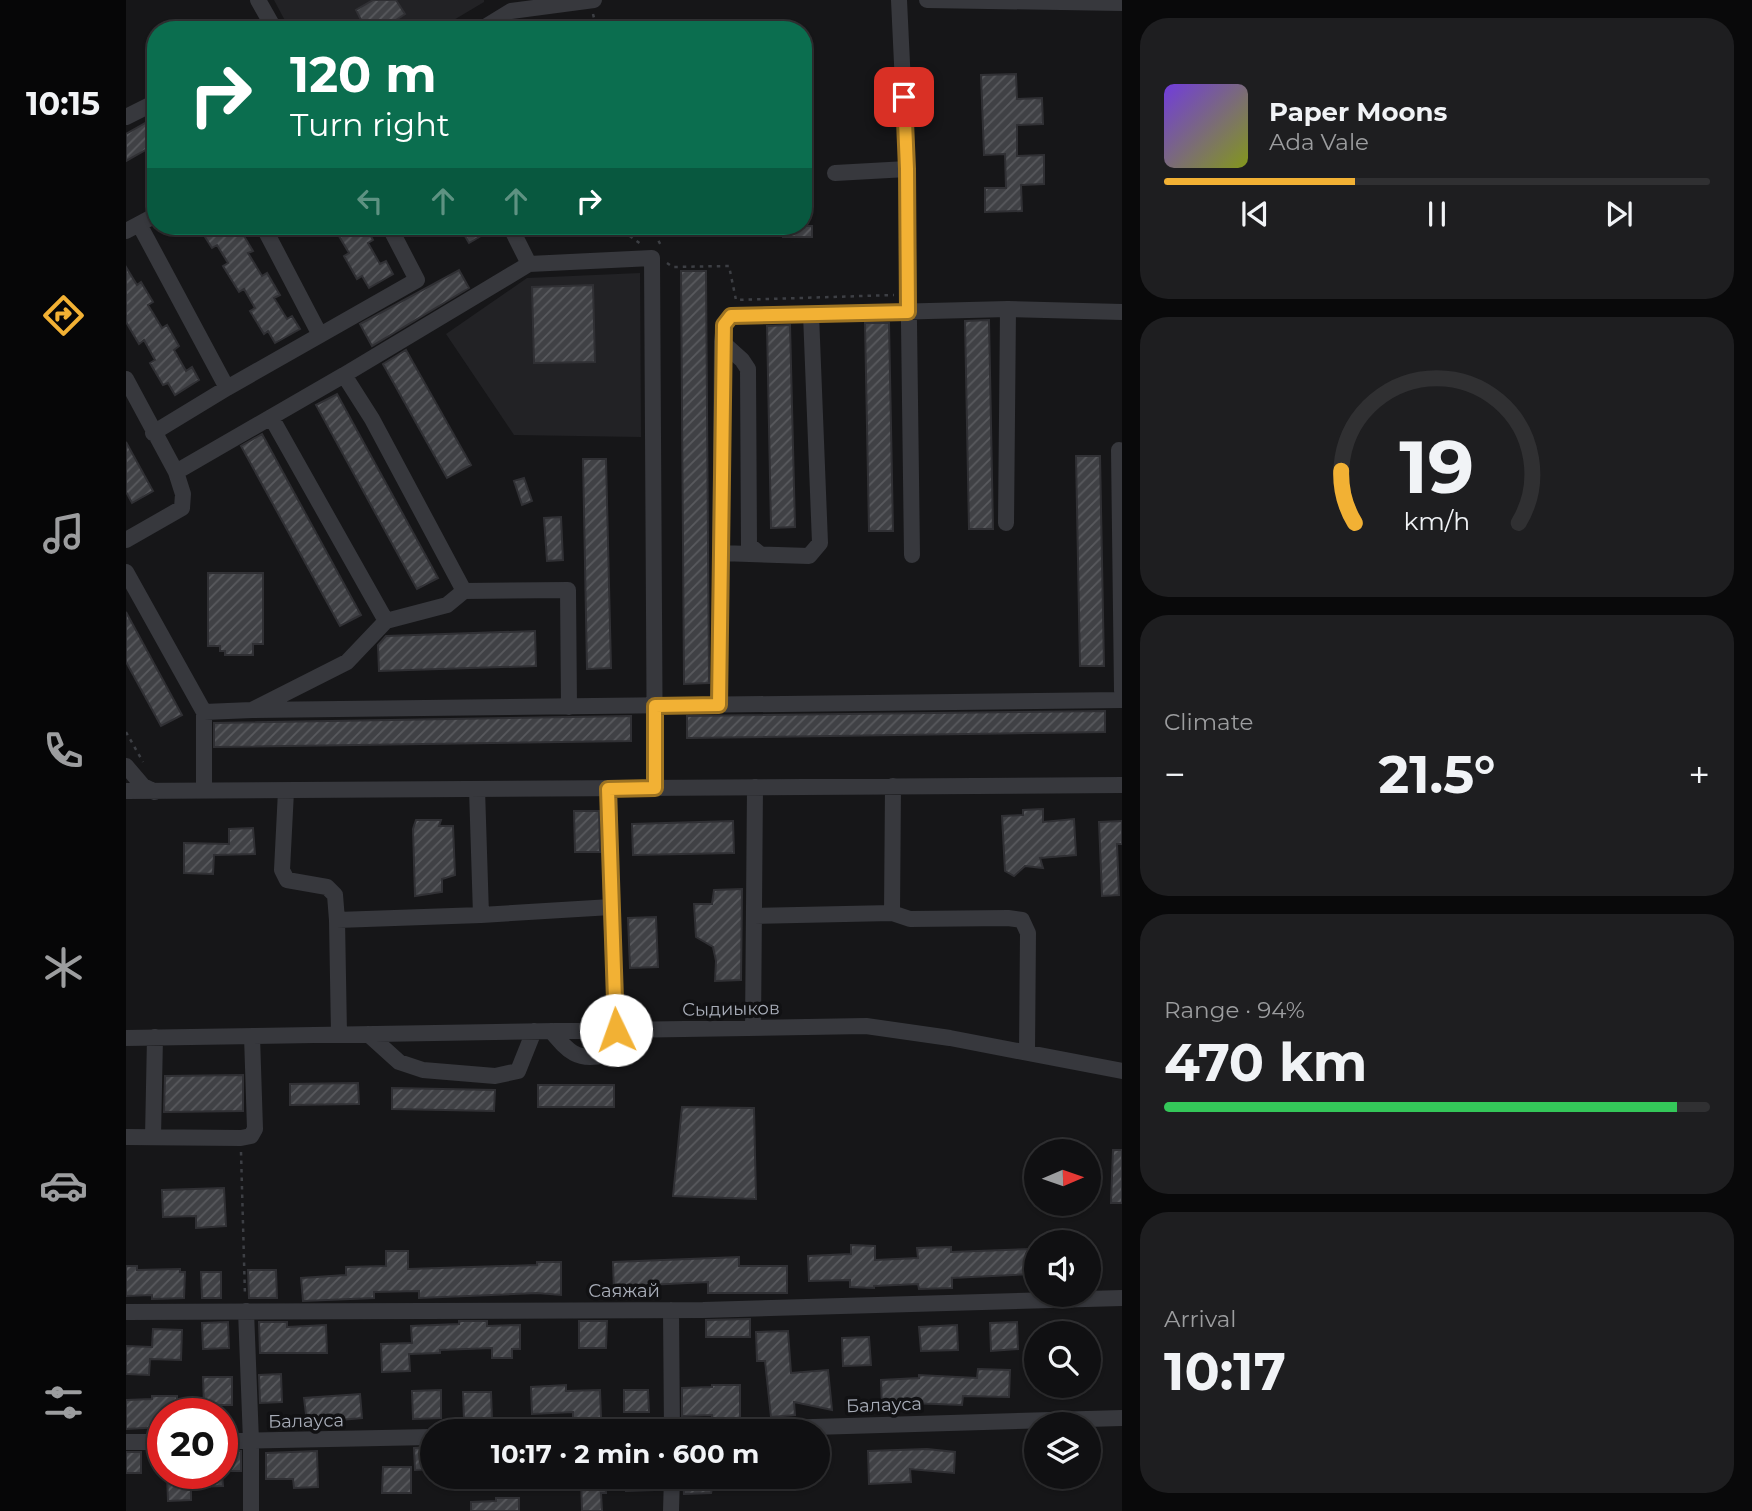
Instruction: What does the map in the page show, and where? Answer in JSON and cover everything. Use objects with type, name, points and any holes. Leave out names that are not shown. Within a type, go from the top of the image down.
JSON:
[{"type":"street","points":[[258,0],[270,21]]},
{"type":"street","points":[[491,21],[510,6],[594,0]]},
{"type":"street","points":[[899,0],[907,169],[912,555]]},
{"type":"street","points":[[927,0],[1122,3]]},
{"type":"street","points":[[126,117],[147,106]]},
{"type":"street","points":[[835,173],[907,169]]},
{"type":"street","points":[[132,227],[227,388]]},
{"type":"street","points":[[268,235],[320,335]]},
{"type":"street","points":[[153,433],[417,280],[394,235]]},
{"type":"street","points":[[514,235],[529,264]]},
{"type":"street","points":[[176,472],[529,264],[652,258],[655,788]]},
{"type":"street","points":[[719,705],[722,342],[724,325],[731,316],[1008,309],[1122,312]]},
{"type":"street","points":[[1006,523],[1008,309]]},
{"type":"street","points":[[720,553],[809,556],[820,543],[811,314]]},
{"type":"street","points":[[722,342],[748,369],[749,545],[760,554]]},
{"type":"street","points":[[344,375],[372,419],[464,591]]},
{"type":"street","points":[[126,379],[176,472],[183,494],[182,508],[126,540]]},
{"type":"street","points":[[271,417],[386,621]]},
{"type":"street","points":[[1119,450],[1122,691]]},
{"type":"street","points":[[126,572],[204,712],[204,791]]},
{"type":"street","points":[[252,710],[347,662],[386,621],[447,605],[464,591],[568,590],[569,707]]},
{"type":"street","points":[[204,712],[1122,700]]},
{"type":"street","points":[[126,766],[144,786],[157,793]]},
{"type":"street","points":[[126,791],[157,793],[1122,785]]},
{"type":"street","points":[[892,786],[892,913]]},
{"type":"street","points":[[753,1028],[755,788]]},
{"type":"street","points":[[477,789],[481,915]]},
{"type":"street","points":[[368,1034],[399,1062],[423,1070],[495,1076],[518,1071],[542,1031],[568,1052],[590,1059],[605,1055],[616,1030],[608,789]]},
{"type":"street","points":[[286,791],[282,870],[287,880],[327,887],[335,895],[339,1034]]},
{"type":"street","points":[[337,920],[611,907]]},
{"type":"street","points":[[755,916],[892,913],[910,919],[1022,920],[1028,933],[1027,1052]]},
{"type":"street","name":"Сыдиыков","points":[[126,1038],[866,1026],[1027,1052],[1122,1071]]},
{"type":"street","points":[[126,1137],[251,1136],[255,1129],[253,1036]]},
{"type":"street","points":[[153,1137],[155,1037]]},
{"type":"street","name":"Саяжай","points":[[126,1312],[671,1310],[1122,1298]]},
{"type":"street","points":[[671,1310],[672,1419]]},
{"type":"street","points":[[246,1311],[251,1511]]},
{"type":"street","name":"Балауса","points":[[830,1426],[1122,1418]]},
{"type":"street","name":"Балауса","points":[[238,1441],[420,1437]]},
{"type":"street","points":[[126,1442],[147,1442]]},
{"type":"street","points":[[671,1511],[672,1489]]},
{"type":"path","points":[[628,235],[645,247]]},
{"type":"path","points":[[664,260],[673,267],[729,266],[736,300],[908,294]]},
{"type":"path","points":[[241,1138],[246,1311]]},
{"type":"shaded area","points":[[274,0],[484,0],[452,21],[285,21]]},
{"type":"shaded area","points":[[640,273],[641,437],[514,435],[446,334],[527,278]]},
{"type":"building","points":[[373,0],[396,0],[405,14],[394,21],[362,21],[356,10]]},
{"type":"building","points":[[1016,74],[1017,99],[1042,98],[1043,124],[1017,125],[1017,156],[1044,155],[1044,184],[1021,185],[1022,211],[985,212],[985,188],[1006,188],[1005,154],[984,155],[981,75]]},
{"type":"building","points":[[147,122],[147,149],[126,161],[126,134]]},
{"type":"building","points":[[204,235],[243,235],[253,251],[248,253],[262,276],[267,273],[280,295],[274,298],[287,319],[292,316],[300,329],[275,343],[268,331],[264,334],[250,311],[255,308],[244,289],[239,292],[223,266],[228,263],[217,245],[212,248]]},
{"type":"building","points":[[338,235],[370,235],[373,240],[368,243],[380,264],[386,261],[393,274],[369,288],[362,276],[357,279],[344,256],[349,253]]},
{"type":"building","points":[[464,235],[483,235],[469,243]]},
{"type":"building","points":[[694,235],[725,235],[725,236]]},
{"type":"building","points":[[783,235],[812,235],[812,237]]},
{"type":"building","points":[[126,267],[137,285],[141,282],[153,302],[148,305],[162,328],[167,325],[179,346],[174,350],[186,371],[192,367],[199,380],[175,395],[168,383],[163,385],[150,363],[155,360],[144,340],[139,344],[126,322]]},
{"type":"building","points":[[459,270],[469,288],[372,346],[360,324]]},
{"type":"building","points":[[681,271],[706,271],[709,683],[684,684]]},
{"type":"building","points":[[593,285],[595,362],[534,363],[532,287]]},
{"type":"building","points":[[989,320],[993,529],[969,529],[965,321]]},
{"type":"building","points":[[865,323],[889,323],[893,531],[869,531]]},
{"type":"building","points":[[790,325],[795,527],[771,528],[767,326]]},
{"type":"building","points":[[406,350],[471,465],[447,478],[383,364]]},
{"type":"building","points":[[337,394],[438,578],[417,589],[316,405]]},
{"type":"building","points":[[262,434],[361,615],[340,626],[241,446]]},
{"type":"building","points":[[126,442],[153,491],[132,503],[126,492]]},
{"type":"building","points":[[1076,456],[1100,456],[1104,666],[1080,666]]},
{"type":"building","points":[[583,459],[606,459],[611,668],[587,669]]},
{"type":"building","points":[[524,478],[532,501],[522,505],[514,481]]},
{"type":"building","points":[[561,517],[563,560],[547,561],[544,518]]},
{"type":"building","points":[[208,573],[263,573],[263,644],[253,644],[253,655],[225,655],[225,651],[220,651],[220,646],[208,646]]},
{"type":"building","points":[[126,612],[182,715],[161,726],[126,662]]},
{"type":"building","points":[[535,631],[536,666],[379,671],[378,645],[386,636]]},
{"type":"building","points":[[1105,711],[1105,732],[687,738],[687,716]]},
{"type":"building","points":[[631,716],[631,741],[214,747],[214,723]]},
{"type":"building","points":[[1043,809],[1043,822],[1074,819],[1076,855],[1040,858],[1043,868],[1025,866],[1014,876],[1005,871],[1002,816],[1023,815],[1023,810]]},
{"type":"building","points":[[574,811],[599,811],[600,852],[575,852]]},
{"type":"building","points":[[416,820],[441,820],[439,826],[453,826],[455,875],[442,879],[442,892],[415,896],[413,829]]},
{"type":"building","points":[[733,821],[734,853],[633,855],[632,824]]},
{"type":"building","points":[[1122,821],[1122,844],[1117,844],[1119,895],[1102,896],[1099,822]]},
{"type":"building","points":[[253,828],[255,854],[214,855],[213,874],[184,873],[184,843],[229,844],[229,829]]},
{"type":"building","points":[[742,889],[741,980],[715,981],[716,961],[713,947],[696,937],[694,904],[712,904],[714,890]]},
{"type":"building","points":[[656,917],[658,967],[630,968],[628,918]]},
{"type":"building","points":[[243,1075],[243,1111],[164,1112],[165,1076]]},
{"type":"building","points":[[358,1083],[359,1104],[290,1105],[290,1084]]},
{"type":"building","points":[[538,1085],[614,1085],[614,1107],[538,1107]]},
{"type":"building","points":[[392,1088],[495,1090],[494,1111],[392,1109]]},
{"type":"building","points":[[682,1107],[754,1108],[756,1199],[673,1196]]},
{"type":"building","points":[[1113,1150],[1122,1150],[1122,1203],[1111,1203]]},
{"type":"building","points":[[224,1188],[226,1226],[196,1228],[196,1216],[163,1217],[162,1190]]},
{"type":"building","points":[[851,1245],[875,1246],[875,1260],[918,1258],[917,1248],[951,1247],[951,1252],[1024,1249],[1024,1274],[952,1278],[952,1288],[919,1289],[918,1284],[850,1287],[850,1280],[809,1281],[808,1256],[851,1254]]},
{"type":"building","points":[[386,1251],[408,1251],[408,1269],[561,1262],[561,1295],[537,1293],[419,1298],[419,1291],[374,1292],[374,1298],[303,1301],[301,1278],[346,1275],[346,1267],[386,1266]]},
{"type":"building","points":[[739,1257],[739,1266],[787,1266],[787,1293],[708,1293],[708,1282],[647,1285],[648,1293],[614,1293],[613,1262]]},
{"type":"building","points":[[126,1266],[137,1266],[137,1270],[180,1269],[180,1272],[185,1272],[184,1298],[152,1299],[152,1295],[126,1296]]},
{"type":"building","points":[[248,1270],[276,1270],[277,1298],[249,1298]]},
{"type":"building","points":[[201,1272],[221,1272],[221,1298],[202,1298]]},
{"type":"building","points":[[750,1319],[750,1337],[706,1337],[706,1320]]},
{"type":"building","points":[[459,1321],[487,1321],[487,1326],[520,1325],[520,1349],[512,1349],[512,1358],[492,1358],[492,1348],[409,1354],[410,1371],[382,1372],[381,1344],[412,1343],[411,1326],[459,1324]]},
{"type":"building","points":[[579,1321],[607,1321],[606,1348],[579,1348]]},
{"type":"building","points":[[228,1322],[229,1348],[203,1349],[202,1323]]},
{"type":"building","points":[[259,1322],[287,1322],[287,1327],[326,1325],[327,1353],[260,1353]]},
{"type":"building","points":[[1017,1322],[1018,1349],[991,1351],[990,1323]]},
{"type":"building","points":[[957,1325],[958,1350],[921,1351],[919,1327]]},
{"type":"building","points":[[153,1329],[182,1330],[181,1360],[150,1359],[149,1375],[126,1374],[126,1346],[152,1347]]},
{"type":"building","points":[[788,1331],[791,1373],[828,1370],[832,1410],[794,1402],[795,1415],[771,1417],[765,1361],[757,1361],[756,1332]]},
{"type":"building","points":[[869,1337],[871,1365],[843,1366],[842,1338]]},
{"type":"building","points":[[978,1369],[1010,1370],[1009,1397],[963,1396],[962,1405],[909,1403],[909,1407],[882,1408],[881,1380],[919,1378],[919,1375],[977,1378]]},
{"type":"building","points":[[281,1374],[282,1402],[260,1403],[259,1375]]},
{"type":"building","points":[[203,1377],[232,1377],[232,1398],[204,1398]]},
{"type":"building","points":[[566,1385],[566,1391],[600,1390],[601,1418],[573,1419],[573,1412],[532,1414],[531,1387]]},
{"type":"building","points":[[740,1385],[740,1418],[682,1416],[682,1388]]},
{"type":"building","points":[[441,1390],[441,1418],[413,1419],[412,1391]]},
{"type":"building","points":[[624,1390],[648,1390],[649,1412],[624,1412]]},
{"type":"building","points":[[463,1392],[491,1392],[492,1419],[464,1419]]},
{"type":"building","points":[[360,1394],[362,1418],[307,1423],[304,1398]]},
{"type":"building","points":[[152,1396],[177,1396],[177,1398]]},
{"type":"building","points":[[147,1399],[147,1428],[126,1429],[126,1400]]},
{"type":"building","points":[[414,1448],[420,1448],[420,1470],[415,1470]]},
{"type":"building","points":[[927,1449],[955,1452],[954,1473],[910,1469],[911,1482],[869,1484],[868,1451]]},
{"type":"building","points":[[238,1451],[241,1451],[241,1471],[238,1471]]},
{"type":"building","points":[[317,1451],[318,1487],[294,1488],[293,1479],[266,1479],[266,1453]]},
{"type":"building","points":[[126,1452],[141,1452],[141,1473],[126,1473]]},
{"type":"building","points":[[383,1467],[411,1467],[411,1493],[382,1493]]},
{"type":"building","points":[[168,1489],[191,1489],[191,1500],[168,1501]]},
{"type":"building","points":[[581,1489],[606,1489],[606,1493],[601,1493],[602,1511],[582,1511]]},
{"type":"building","points":[[626,1489],[654,1489],[654,1490]]},
{"type":"building","points":[[684,1489],[712,1489],[711,1493],[684,1494]]},
{"type":"building","points":[[496,1498],[519,1498],[519,1511],[471,1511],[471,1502],[496,1501]]},
{"type":"route","points":[[616,1030],[608,789],[655,788],[655,706],[719,705],[724,325],[731,316],[908,312],[904,97]]}]
